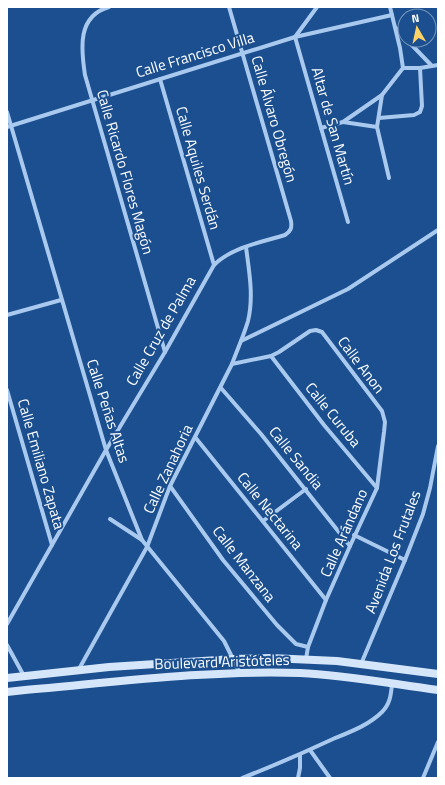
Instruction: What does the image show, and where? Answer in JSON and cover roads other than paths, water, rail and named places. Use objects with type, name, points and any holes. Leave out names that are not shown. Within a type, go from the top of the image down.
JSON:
[{"type":"street","name":"Calle Ricardo Flores Magón","points":[[109,7],[101,9],[93,14],[87,23],[83,38],[82,53],[85,75],[164,352]]},
{"type":"street","name":"Calle Álvaro Obregón","points":[[228,7],[291,221],[292,228],[286,235]]},
{"type":"street","points":[[294,37],[317,7]]},
{"type":"street","points":[[321,128],[343,122],[382,95],[403,68],[390,7]]},
{"type":"street","name":"Calle Francisco Villa","points":[[9,127],[294,37],[392,15]]},
{"type":"street","name":"Altar de San Martín","points":[[294,37],[348,222]]},
{"type":"street","points":[[415,48],[432,66]]},
{"type":"street","points":[[403,68],[420,68],[438,65]]},
{"type":"street","points":[[379,118],[414,115],[420,112],[422,106],[420,68]]},
{"type":"street","name":"Calle Aquiles Serdán","points":[[160,79],[214,265]]},
{"type":"street","points":[[382,95],[377,127],[389,178]]},
{"type":"street","name":"Calle Peñas Altas","points":[[7,112],[9,127],[106,450],[142,540],[224,641],[240,673]]},
{"type":"street","points":[[343,122],[377,127]]},
{"type":"street","points":[[241,341],[348,289],[438,230]]},
{"type":"street","name":"Calle Cruz de Palma","points":[[7,624],[214,265],[225,256],[246,247],[286,235]]},
{"type":"street","name":"Calle Zanahoria","points":[[78,670],[147,547],[170,486],[232,364],[248,322],[250,306],[251,282],[246,247]]},
{"type":"street","points":[[7,315],[61,300]]},
{"type":"street","name":"Calle Anon","points":[[270,356],[285,349],[310,331],[316,330],[322,332],[382,411]]},
{"type":"street","points":[[232,364],[270,356]]},
{"type":"street","name":"Calle Curuba","points":[[270,356],[324,425],[377,488]]},
{"type":"street","name":"Calle Sandia","points":[[221,388],[306,489],[350,546]]},
{"type":"street","name":"Calle Emiliano Zapata","points":[[7,390],[52,545]]},
{"type":"street","name":"Calle Arándano","points":[[306,660],[308,647],[326,600],[354,535],[377,488],[384,432],[382,411]]},
{"type":"street","name":"Calle Nectarina","points":[[195,436],[326,600]]},
{"type":"street","name":"Avenida Los Frutales","points":[[361,665],[423,514],[430,488],[438,446]]},
{"type":"street","name":"Calle Manzana","points":[[170,486],[223,560],[277,625],[296,644],[308,647]]},
{"type":"street","points":[[264,521],[306,489]]},
{"type":"street","points":[[110,519],[142,540]]},
{"type":"street","points":[[354,535],[405,560]]},
{"type":"street","points":[[7,645],[24,676]]},
{"type":"street","name":"Boulevard Aristóteles","points":[[7,678],[78,670],[234,659],[270,658],[337,661],[438,674]]},
{"type":"street","name":"Boulevard Aristóteles","points":[[7,692],[176,677],[240,673],[301,673],[336,676],[438,690]]},
{"type":"street","points":[[242,778],[300,755],[360,728],[382,712],[390,701],[392,684]]},
{"type":"street","points":[[423,778],[436,750],[438,742]]},
{"type":"street","points":[[310,750],[330,778]]},
{"type":"street","points":[[298,778],[300,755]]}]
